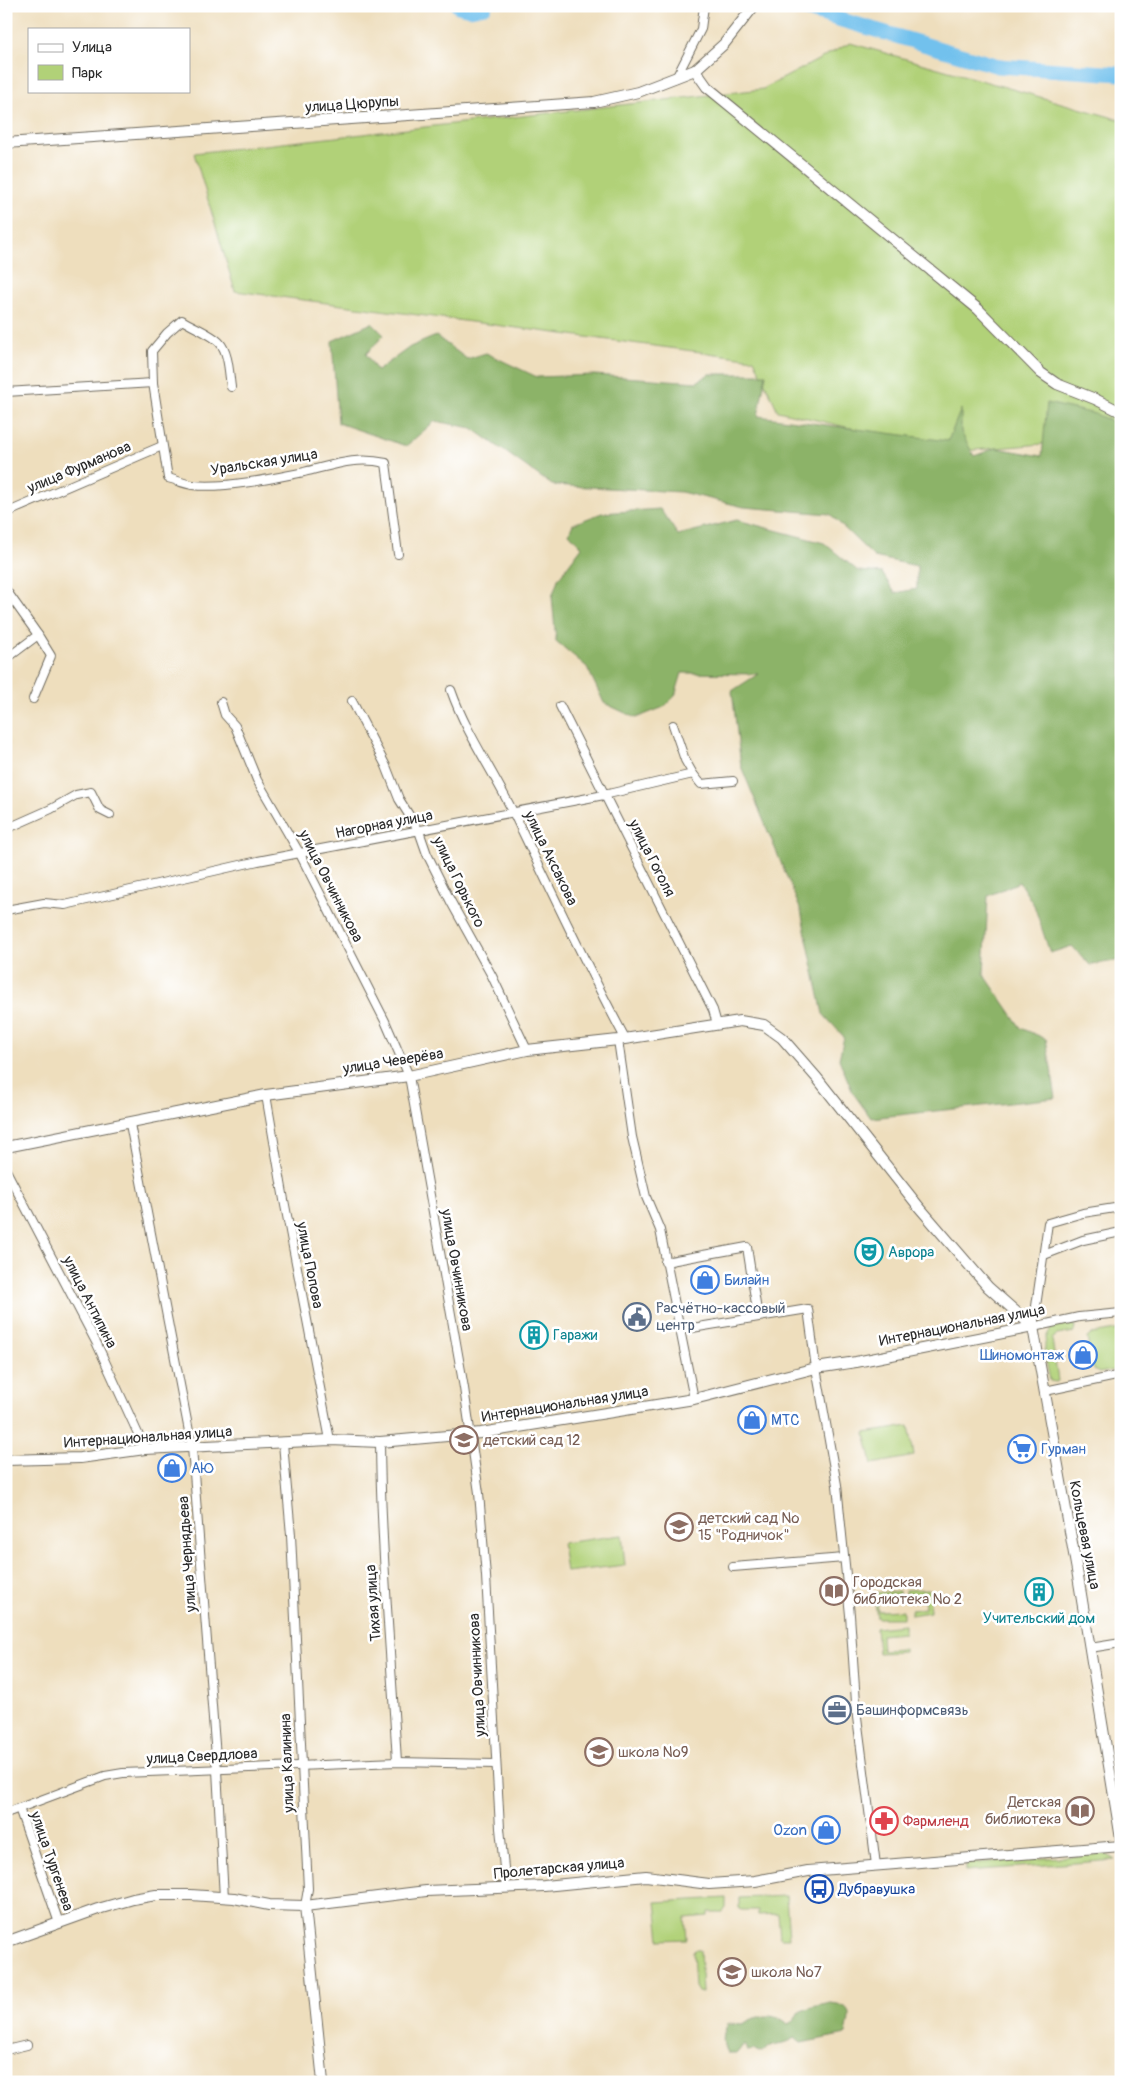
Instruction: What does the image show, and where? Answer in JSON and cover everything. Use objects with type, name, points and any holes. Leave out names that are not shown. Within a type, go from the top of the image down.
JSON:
[{"type":"street","points":[[676,78],[701,29],[704,6]]},
{"type":"street","name":"улица Цюрупы","points":[[6,144],[594,102],[638,92],[695,70],[724,44],[754,6]]},
{"type":"street","points":[[695,70],[707,87],[978,309],[1041,373],[1057,384],[1121,412]]},
{"type":"street","name":"Уральская улица","points":[[231,387],[229,370],[223,348],[219,342],[182,320],[167,333],[152,351],[153,382],[168,478],[192,485],[212,486],[303,472],[350,460],[370,460],[386,463],[398,554]]},
{"type":"street","points":[[6,392],[153,382]]},
{"type":"street","name":"улица Фурманова","points":[[6,513],[162,446]]},
{"type":"street","points":[[6,590],[51,656],[33,700]]},
{"type":"street","points":[[6,659],[38,635]]},
{"type":"street","name":"улица Аксакова","points":[[451,690],[459,711],[513,812],[622,1039],[634,1147],[646,1197],[660,1230],[694,1399]]},
{"type":"street","name":"улица Горького","points":[[352,701],[386,766],[400,799],[419,831],[427,854],[450,902],[492,976],[527,1050]]},
{"type":"street","name":"улица Овчинникова","points":[[222,702],[226,715],[235,726],[258,780],[300,854],[385,1021],[409,1076],[471,1434],[479,1493],[486,1576],[496,1764],[506,1888]]},
{"type":"street","name":"улица Гоголя","points":[[560,706],[704,993],[717,1024]]},
{"type":"street","points":[[673,725],[685,760],[701,784],[733,781]]},
{"type":"street","name":"Нагорная улица","points":[[6,910],[44,903],[65,905],[258,860],[300,854],[604,795],[693,774]]},
{"type":"street","points":[[6,829],[76,795],[91,792],[100,810],[110,815]]},
{"type":"street","name":"улица Чеверёва","points":[[6,1147],[130,1124],[266,1095],[409,1076],[527,1050],[622,1039],[740,1021],[764,1025],[782,1038],[817,1078],[919,1207],[988,1287],[1033,1327]]},
{"type":"street","name":"улица Попова","points":[[266,1095],[330,1440]]},
{"type":"street","name":"улица Чернядьева","points":[[130,1124],[192,1447],[217,1770],[224,1898]]},
{"type":"street","name":"улица Антипина","points":[[6,1170],[97,1344],[145,1449]]},
{"type":"street","points":[[1033,1327],[1048,1223],[1083,1213],[1121,1208]]},
{"type":"street","points":[[1044,1255],[1082,1240],[1121,1232]]},
{"type":"street","points":[[665,1262],[747,1247],[758,1317]]},
{"type":"street","points":[[680,1330],[808,1309],[816,1368],[837,1485],[850,1615],[857,1717],[876,1865]]},
{"type":"street","name":"Интернациональная улица","points":[[8,1457],[80,1458],[145,1449],[330,1440],[380,1442],[471,1434],[694,1399],[816,1368],[856,1362],[1079,1317],[1121,1313]]},
{"type":"street","name":"Кольцевая улица","points":[[1033,1327],[1046,1391],[1121,1839]]},
{"type":"street","points":[[1046,1391],[1121,1375]]},
{"type":"street","name":"Тихая улица","points":[[380,1442],[380,1516],[390,1640],[396,1762]]},
{"type":"street","name":"улица Калинина","points":[[283,1443],[291,1535],[308,1889],[305,1906],[323,2082]]},
{"type":"street","points":[[733,1567],[844,1558]]},
{"type":"street","points":[[1090,1648],[1121,1643]]},
{"type":"street","name":"улица Свердлова","points":[[6,1813],[114,1774],[302,1764],[396,1762],[496,1764]]},
{"type":"street","name":"улица Тургенева","points":[[20,1808],[59,1923]]},
{"type":"street","name":"Пролетарская улица","points":[[6,1942],[133,1899],[156,1895],[224,1898],[269,1905],[305,1906],[426,1892],[506,1888],[646,1876],[709,1884],[755,1881],[808,1871],[1121,1846]]},
{"type":"street","points":[[6,2050],[27,2044]]},
{"type":"green space","points":[[850,43],[1121,120],[1121,437],[952,452],[778,411],[754,359],[235,291],[194,153],[763,89]]},
{"type":"green space","points":[[372,323],[384,335],[366,354],[377,371],[410,347],[436,336],[467,359],[486,353],[537,377],[594,375],[697,382],[709,374],[766,374],[758,416],[948,441],[961,409],[961,432],[974,456],[996,448],[1042,456],[1047,403],[1095,414],[1121,425],[1121,960],[1090,965],[1072,946],[1050,953],[1034,905],[1019,882],[988,896],[984,974],[1021,1028],[1046,1039],[1056,1098],[871,1118],[853,1093],[839,1059],[844,1037],[823,1014],[801,911],[741,766],[732,691],[758,674],[682,673],[675,696],[664,707],[636,718],[604,703],[587,667],[556,641],[552,597],[558,579],[582,547],[569,533],[573,524],[602,513],[660,509],[678,535],[737,520],[824,543],[858,571],[882,573],[895,593],[917,589],[917,566],[874,557],[830,514],[744,507],[681,492],[552,485],[472,428],[435,421],[406,446],[338,423],[332,341]]},
{"type":"green space","points":[[1057,1324],[1072,1324],[1075,1327],[1074,1332],[1057,1335],[1052,1339],[1058,1381],[1056,1382],[1050,1381],[1045,1343],[1051,1329]]},
{"type":"green space","points":[[1121,1329],[1121,1369],[1099,1373],[1094,1370],[1087,1338],[1092,1334]]},
{"type":"green space","points":[[909,1426],[914,1456],[872,1464],[865,1433]]},
{"type":"green space","points":[[622,1535],[625,1565],[566,1572],[562,1543]]},
{"type":"green space","points":[[929,1589],[930,1612],[911,1615],[911,1610],[925,1608],[924,1593],[905,1594],[905,1590]]},
{"type":"green space","points":[[899,1591],[899,1594],[877,1596],[878,1611],[903,1610],[903,1618],[877,1618],[874,1593]]},
{"type":"green space","points":[[904,1625],[904,1633],[881,1635],[882,1650],[904,1649],[904,1652],[878,1653],[876,1628]]},
{"type":"green space","points":[[1105,1854],[1115,1860],[966,1871],[966,1865],[972,1863]]},
{"type":"green space","points":[[786,1896],[789,1938],[780,1938],[778,1914],[758,1915],[758,1910],[741,1910],[739,1908],[739,1898]]},
{"type":"green space","points":[[726,1898],[726,1908],[723,1912],[708,1912],[708,1916],[685,1918],[687,1939],[660,1940],[656,1902]]},
{"type":"green space","points":[[700,1950],[702,1993],[698,1992],[695,1987],[693,1952]]},
{"type":"green space","points":[[830,2003],[847,2008],[849,2021],[846,2034],[801,2043],[795,2038],[773,2045],[760,2053],[754,2050],[747,2051],[744,2044],[737,2053],[727,2053],[725,2049],[723,2038],[728,2023],[743,2024],[760,2017],[772,2016],[788,2024],[797,2014],[803,2011]]},
{"type":"waterway","points":[[458,6],[470,9],[485,6]]},
{"type":"waterway","points":[[794,6],[998,66],[1121,74]]},
{"type":"place","name":"Аврора","points":[[869,1252]]},
{"type":"place","name":"Билайн","points":[[705,1280]]},
{"type":"place","name":"Расчётно-кассовый центр","points":[[637,1317]]},
{"type":"place","name":"Гаражи","points":[[534,1335]]},
{"type":"place","name":"Шиномонтаж","points":[[1083,1355]]},
{"type":"place","name":"МТС","points":[[752,1420]]},
{"type":"place","name":"детский сад 12","points":[[464,1440]]},
{"type":"place","name":"Гурман","points":[[1022,1449]]},
{"type":"place","name":"АЮ","points":[[172,1468]]},
{"type":"place","name":"детский сад № 15 \"Родничок\"","points":[[679,1527]]},
{"type":"place","name":"Городская библиотека № 2","points":[[834,1591]]},
{"type":"place","name":"Учительский дом","points":[[1039,1592]]},
{"type":"place","name":"Башинформсвязь","points":[[837,1710]]},
{"type":"place","name":"школа №9","points":[[599,1752]]},
{"type":"place","name":"Детская библиотека","points":[[1080,1811]]},
{"type":"place","name":"Фармленд","points":[[884,1821]]},
{"type":"place","name":"Ozon","points":[[826,1830]]},
{"type":"place","name":"Дубравушка","points":[[819,1889]]},
{"type":"place","name":"школа №7","points":[[732,1972]]}]
